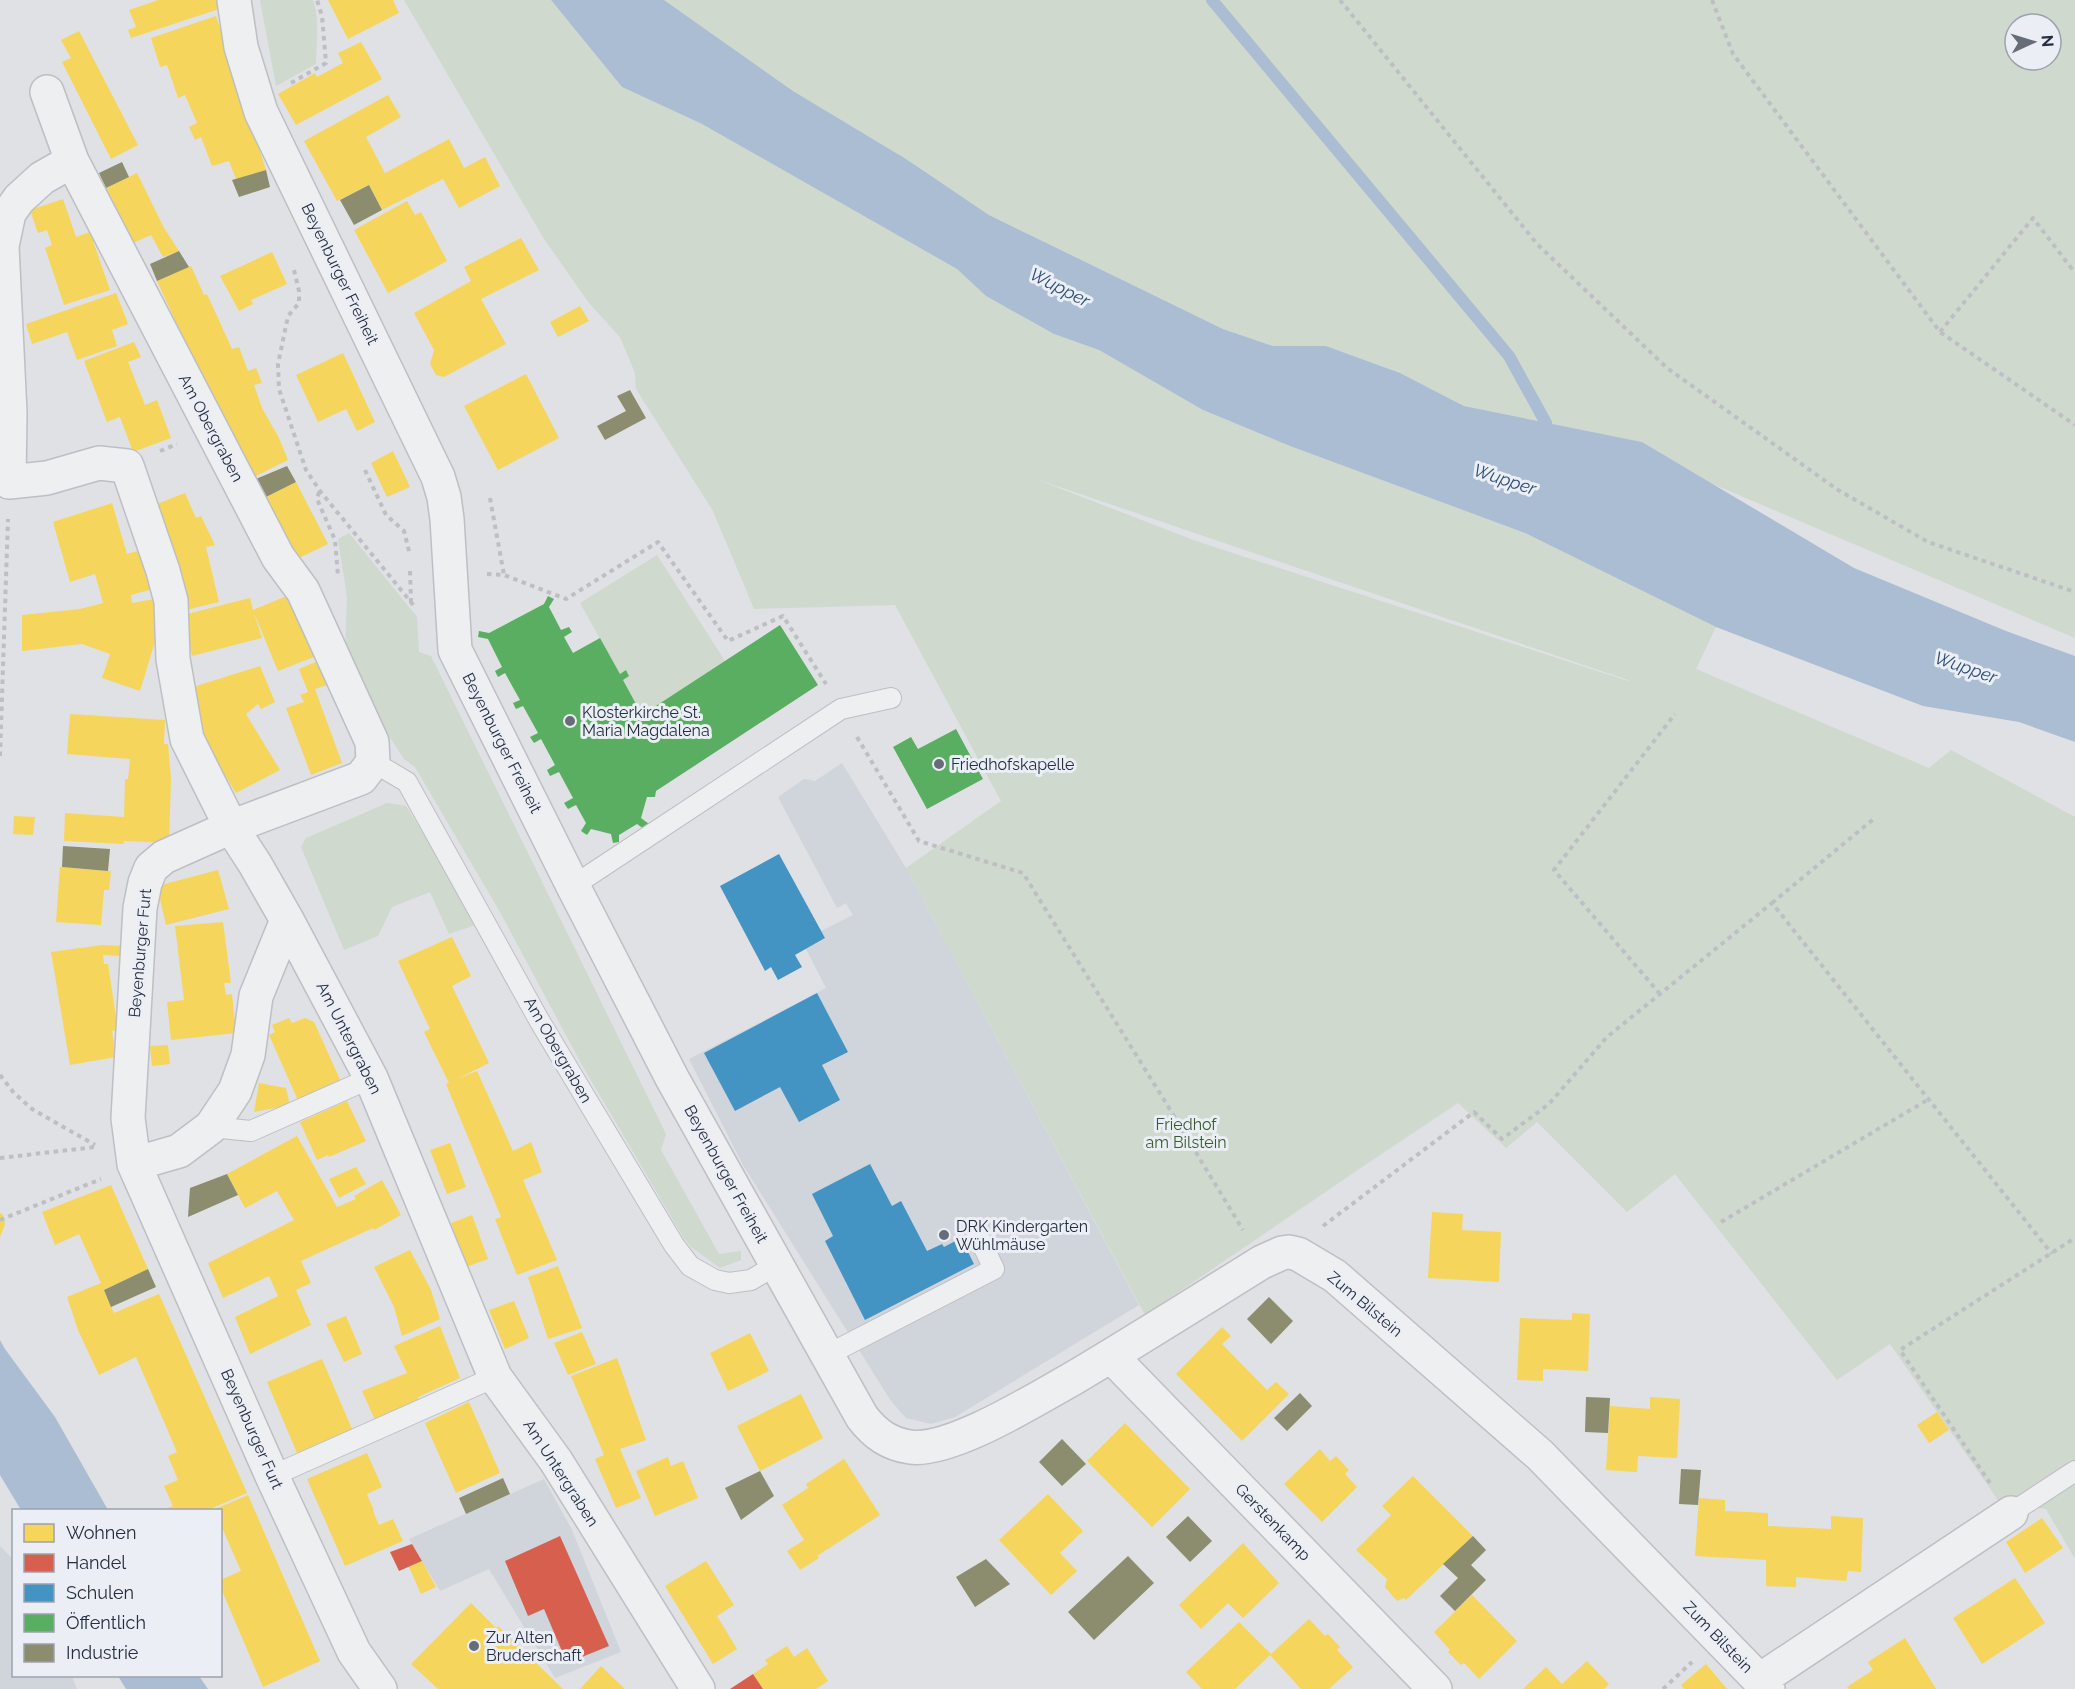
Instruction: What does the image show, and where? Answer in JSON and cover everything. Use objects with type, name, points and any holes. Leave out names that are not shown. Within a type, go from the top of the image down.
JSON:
[{"type":"street","name":"Beyenburger Freiheit","points":[[234,0],[241,47],[261,112],[438,477],[444,497],[452,573],[455,650],[672,1078],[862,1417],[874,1432],[888,1441],[912,1448],[945,1443],[1010,1415],[1111,1356]]},
{"type":"street","name":"Am Obergraben","points":[[47,92],[72,161],[278,557],[303,591],[372,742],[373,762]]},
{"type":"street","points":[[72,161],[42,178],[19,199],[9,213],[3,246],[10,413],[9,482],[47,478],[99,463],[127,466]]},
{"type":"street","name":"Am Untergraben","points":[[127,466],[163,570],[171,601],[173,659],[187,739],[231,827],[287,920],[371,1078],[495,1377],[556,1461],[698,1689]]},
{"type":"street","points":[[231,827],[361,778],[373,762]]},
{"type":"street","name":"Beyenburger Furt","points":[[231,827],[164,856],[151,868],[145,883],[140,908],[128,1118],[134,1164],[272,1476],[354,1652],[380,1689]]},
{"type":"street","points":[[134,1164],[179,1151],[211,1127],[235,1091],[248,1054],[256,996],[287,920]]},
{"type":"street","name":"Zum Bilstein","points":[[1275,1257],[1298,1254],[1335,1276],[1540,1455],[1764,1684],[2011,1513]]},
{"type":"street","points":[[1111,1356],[1275,1257]]},
{"type":"street","name":"Gerstenkamp","points":[[1111,1356],[1435,1689]]},
{"type":"lane","points":[[573,886],[841,709],[891,698]]},
{"type":"lane","name":"Am Obergraben","points":[[373,762],[407,782],[539,1020],[674,1245],[690,1266],[715,1280],[729,1283],[751,1280],[776,1265]]},
{"type":"lane","points":[[211,1127],[251,1131],[371,1078]]},
{"type":"lane","points":[[827,1355],[994,1269],[976,1231]]},
{"type":"lane","points":[[272,1476],[495,1377]]},
{"type":"lane","points":[[2011,1513],[2075,1471]]},
{"type":"path","points":[[258,101],[326,63],[322,16],[317,0]]},
{"type":"path","points":[[1340,0],[1537,244],[1667,368],[1838,490],[1928,542],[2075,592]]},
{"type":"path","points":[[1712,0],[1733,54],[1940,332],[2075,425]]},
{"type":"path","points":[[1940,332],[2033,218],[2075,273]]},
{"type":"path","points":[[288,316],[278,364],[279,389],[306,470],[320,491],[420,613]]},
{"type":"path","points":[[127,466],[211,429]]},
{"type":"path","points":[[365,470],[386,516],[404,531],[410,554],[411,603]]},
{"type":"path","points":[[0,756],[9,482]]},
{"type":"path","points":[[490,498],[504,575]]},
{"type":"path","points":[[452,573],[504,575],[566,599],[658,542],[728,641],[783,616],[919,841],[1023,873],[1166,1102],[1275,1257],[1474,1112],[1503,1139],[1549,1104],[1607,1037],[1876,817]]},
{"type":"path","points":[[1660,994],[1554,870],[1674,714]]},
{"type":"path","points":[[1772,903],[2052,1254]]},
{"type":"path","points":[[0,1075],[14,1093],[32,1109],[98,1147],[0,1158]]},
{"type":"path","points":[[1720,1222],[1929,1099]]},
{"type":"path","points":[[0,1220],[65,1195]]},
{"type":"path","points":[[2011,1513],[1900,1350],[2075,1238]]},
{"type":"shaded area","name":"DRK Kindergarten Wühlmäuse","points":[[842,763],[906,868],[1139,1305],[955,1417],[931,1424],[906,1418],[891,1401],[743,1165],[689,1059],[826,988],[806,949],[825,938],[821,931],[853,915],[846,903],[837,908],[778,797],[804,779],[815,781]]},
{"type":"shaded area","points":[[544,1479],[572,1530],[621,1652],[555,1678],[489,1569],[440,1591],[409,1539]]},
{"type":"shaded area","points":[[0,1546],[12,1558],[12,1677],[72,1677],[77,1689],[0,1689]]},
{"type":"green space","points":[[260,0],[313,0],[315,7],[316,64],[276,86]]},
{"type":"green space","name":"Friedhof am Bilstein","points":[[404,0],[551,0],[622,87],[702,124],[957,269],[986,296],[1054,334],[1099,350],[1203,410],[1290,446],[1525,533],[1716,627],[1696,669],[1929,768],[1951,750],[2075,817],[2075,1559],[2046,1509],[2000,1503],[1890,1344],[1837,1380],[1675,1174],[1627,1212],[1537,1122],[1506,1148],[1458,1103],[1145,1315],[906,868],[1001,801],[895,605],[754,609],[713,511],[636,389],[635,373],[620,337],[589,303],[544,239]],"holes":[[[1033,478],[1628,680],[1196,541]]]},
{"type":"green space","points":[[664,0],[2075,0],[2075,638],[1701,479],[1642,442],[1464,406],[1400,373],[1326,346],[1273,346],[1223,329],[989,215],[906,159],[793,91]]},
{"type":"green space","points":[[349,533],[417,617],[419,652],[431,656],[666,1134],[661,1150],[719,1254],[741,1251],[741,1260],[720,1268],[691,1247],[683,1237],[582,1065],[500,912],[415,767],[404,759],[364,697],[345,656],[347,597],[338,539]]},
{"type":"green space","points":[[657,555],[725,661],[642,715],[623,680],[629,675],[626,671],[620,674],[580,603]]},
{"type":"green space","points":[[387,803],[406,806],[444,867],[476,925],[449,934],[430,892],[392,907],[378,936],[344,950],[301,847],[306,838]]},
{"type":"water","points":[[551,0],[664,0],[793,91],[906,159],[989,215],[1223,329],[1273,346],[1326,346],[1400,373],[1464,406],[1642,442],[1854,568],[2006,631],[2075,656],[2075,742],[2019,722],[1923,706],[1716,627],[1525,533],[1290,446],[1203,410],[1099,350],[1054,334],[986,296],[957,269],[702,124],[622,87]]},
{"type":"water","points":[[0,1340],[55,1417],[107,1509],[20,1509],[0,1475]]},
{"type":"water","points":[[119,1677],[200,1677],[208,1689],[126,1689]]},
{"type":"building: Wohnen","points":[[158,0],[220,0],[222,8],[131,38],[128,30],[136,27],[129,10]]},
{"type":"building: Wohnen","points":[[328,0],[393,0],[399,13],[348,39]]},
{"type":"building: Wohnen","points":[[216,16],[266,170],[236,179],[229,161],[212,166],[201,137],[195,140],[189,127],[197,123],[185,95],[178,98],[167,65],[160,67],[151,38]]},
{"type":"building: Wohnen","points":[[79,31],[138,145],[111,159],[62,62],[71,58],[61,40]]},
{"type":"building: Wohnen","points":[[361,42],[382,79],[296,125],[278,94],[315,73],[317,77],[343,63],[338,53]]},
{"type":"building: Wohnen","points":[[388,95],[401,117],[366,137],[385,173],[449,139],[464,168],[485,157],[500,186],[459,208],[443,179],[382,210],[369,185],[337,201],[304,141]]},
{"type":"building: Wohnen","points":[[137,173],[164,228],[179,251],[163,257],[151,235],[131,244],[106,188]]},
{"type":"building: Wohnen","points":[[63,199],[76,237],[90,232],[110,290],[64,305],[45,248],[52,245],[47,230],[38,233],[30,210]]},
{"type":"building: Wohnen","points":[[407,201],[415,215],[421,212],[447,261],[388,293],[354,230]]},
{"type":"building: Wohnen","points":[[521,238],[539,270],[481,299],[506,344],[444,377],[436,375],[430,364],[434,350],[414,313],[471,281],[464,267]]},
{"type":"building: Wohnen","points":[[272,252],[287,284],[251,300],[253,304],[239,311],[220,276]]},
{"type":"building: Wohnen","points":[[191,266],[204,295],[207,294],[232,349],[239,347],[248,371],[256,368],[262,383],[254,385],[262,408],[288,460],[250,479],[221,425],[197,363],[195,364],[157,281]]},
{"type":"building: Wohnen","points":[[116,293],[128,324],[112,330],[117,346],[77,360],[67,332],[32,344],[26,324]]},
{"type":"building: Wohnen","points":[[580,306],[589,321],[558,337],[550,322]]},
{"type":"building: Wohnen","points":[[134,342],[141,357],[128,362],[145,405],[157,400],[171,438],[133,452],[120,417],[107,422],[84,361]]},
{"type":"building: Wohnen","points":[[343,353],[375,422],[357,431],[346,409],[318,422],[296,375]]},
{"type":"building: Wohnen","points":[[526,374],[559,438],[498,470],[464,406]]},
{"type":"building: Wohnen","points":[[393,451],[410,487],[387,497],[371,463]]},
{"type":"building: Wohnen","points":[[296,482],[328,544],[293,561],[260,500]]},
{"type":"building: Wohnen","points":[[185,493],[196,518],[201,516],[215,545],[206,547],[219,602],[182,611],[169,557],[175,555],[157,504]]},
{"type":"building: Wohnen","points":[[112,503],[127,554],[141,550],[153,589],[131,595],[132,603],[166,597],[165,609],[140,691],[102,678],[110,654],[82,644],[22,651],[22,615],[80,609],[103,603],[95,574],[70,582],[53,522]]},
{"type":"building: Wohnen","points":[[294,593],[319,655],[278,671],[254,613],[262,638],[192,656],[183,615],[250,598],[253,610]]},
{"type":"building: Wohnen","points":[[318,661],[327,685],[315,689],[342,763],[311,775],[286,708],[304,702],[300,695],[308,692],[299,669]]},
{"type":"building: Wohnen","points":[[260,666],[275,702],[261,709],[258,704],[246,714],[280,770],[236,793],[198,732],[190,688]]},
{"type":"building: Wohnen","points":[[70,714],[165,720],[164,744],[168,744],[171,779],[169,843],[123,841],[124,844],[64,841],[65,813],[124,817],[125,779],[128,779],[130,759],[67,754]]},
{"type":"building: Wohnen","points":[[14,816],[35,817],[33,835],[13,834]]},
{"type":"building: Wohnen","points":[[60,867],[111,871],[109,890],[104,890],[101,925],[56,922]]},
{"type":"building: Wohnen","points":[[218,870],[229,909],[166,925],[157,886]]},
{"type":"building: Wohnen","points":[[223,922],[231,983],[224,983],[226,995],[232,994],[236,1033],[171,1040],[167,1002],[184,1000],[175,926]]},
{"type":"building: Wohnen","points":[[452,937],[471,976],[452,986],[489,1063],[457,1079],[477,1071],[513,1151],[531,1142],[542,1172],[523,1180],[557,1260],[517,1275],[495,1219],[501,1217],[446,1084],[449,1083],[424,1032],[430,1029],[398,961]]},
{"type":"building: Wohnen","points":[[102,945],[122,946],[122,956],[103,955],[104,964],[108,964],[118,1030],[112,1031],[116,1057],[70,1065],[51,952]]},
{"type":"building: Wohnen","points":[[289,1018],[292,1023],[305,1018],[314,1022],[342,1084],[300,1105],[269,1035],[275,1032],[272,1025]]},
{"type":"building: Wohnen","points":[[168,1045],[170,1064],[152,1066],[150,1046]]},
{"type":"building: Wohnen","points":[[259,1083],[286,1088],[290,1105],[254,1112]]},
{"type":"building: Wohnen","points":[[347,1101],[366,1141],[317,1160],[300,1122]]},
{"type":"building: Wohnen","points":[[297,1136],[337,1207],[356,1199],[354,1196],[382,1180],[401,1215],[374,1230],[373,1228],[301,1261],[311,1283],[296,1290],[311,1325],[250,1354],[235,1317],[278,1296],[269,1276],[223,1298],[208,1263],[294,1220],[277,1191],[245,1208],[227,1174]]},
{"type":"building: Wohnen","points":[[450,1143],[466,1187],[447,1194],[430,1150]]},
{"type":"building: Wohnen","points":[[356,1167],[366,1184],[339,1198],[329,1179]]},
{"type":"building: Wohnen","points":[[111,1185],[148,1269],[104,1290],[114,1313],[159,1294],[247,1493],[210,1509],[165,1509],[173,1506],[164,1486],[178,1480],[168,1456],[177,1452],[136,1357],[99,1375],[78,1330],[67,1297],[101,1283],[79,1234],[55,1245],[42,1212]]},
{"type":"building: Wohnen","points":[[1432,1212],[1463,1214],[1462,1230],[1501,1232],[1499,1282],[1428,1278]]},
{"type":"building: Wohnen","points":[[0,1213],[3,1215],[5,1224],[0,1237]]},
{"type":"building: Wohnen","points":[[472,1215],[488,1259],[466,1267],[451,1223]]},
{"type":"building: Wohnen","points":[[410,1250],[431,1290],[440,1319],[402,1336],[394,1307],[374,1267]]},
{"type":"building: Wohnen","points":[[558,1266],[582,1328],[548,1339],[528,1277]]},
{"type":"building: Wohnen","points":[[514,1301],[529,1338],[505,1349],[489,1310]]},
{"type":"building: Wohnen","points":[[1572,1313],[1590,1314],[1588,1371],[1543,1369],[1543,1381],[1517,1380],[1520,1318],[1572,1320]]},
{"type":"building: Wohnen","points":[[346,1316],[362,1354],[344,1362],[326,1324]]},
{"type":"building: Wohnen","points":[[440,1326],[460,1378],[418,1397],[419,1401],[375,1420],[362,1391],[407,1373],[394,1346]]},
{"type":"building: Wohnen","points":[[1222,1327],[1231,1336],[1222,1344],[1267,1390],[1276,1382],[1289,1394],[1242,1441],[1176,1374]]},
{"type":"building: Wohnen","points":[[582,1332],[596,1364],[568,1375],[554,1343]]},
{"type":"building: Wohnen","points":[[750,1333],[769,1371],[728,1391],[710,1353]]},
{"type":"building: Wohnen","points":[[617,1358],[646,1440],[620,1449],[641,1498],[616,1508],[595,1459],[604,1455],[571,1376]]},
{"type":"building: Wohnen","points":[[322,1359],[352,1429],[297,1453],[267,1382]]},
{"type":"building: Wohnen","points":[[801,1394],[823,1438],[760,1471],[737,1426]]},
{"type":"building: Wohnen","points":[[1650,1397],[1680,1399],[1677,1458],[1638,1456],[1637,1472],[1606,1470],[1610,1406],[1650,1409]]},
{"type":"building: Wohnen","points":[[469,1402],[500,1473],[456,1493],[425,1423]]},
{"type":"building: Wohnen","points":[[1937,1412],[1949,1430],[1929,1443],[1917,1425]]},
{"type":"building: Wohnen","points":[[1125,1423],[1190,1489],[1152,1527],[1087,1461]]},
{"type":"building: Wohnen","points":[[1320,1449],[1330,1461],[1336,1456],[1349,1470],[1345,1474],[1357,1487],[1322,1522],[1284,1484]]},
{"type":"building: Wohnen","points":[[367,1453],[382,1487],[367,1494],[373,1511],[379,1525],[393,1519],[403,1541],[345,1566],[307,1479]]},
{"type":"building: Wohnen","points":[[668,1457],[671,1466],[683,1461],[698,1498],[655,1516],[636,1471]]},
{"type":"building: Wohnen","points":[[844,1459],[880,1515],[817,1556],[819,1558],[800,1570],[787,1551],[804,1540],[782,1505],[808,1488],[806,1484]]},
{"type":"building: Wohnen","points":[[1413,1476],[1473,1536],[1406,1600],[1404,1598],[1397,1601],[1385,1587],[1387,1579],[1356,1550],[1391,1515],[1382,1506]]},
{"type":"building: Wohnen","points":[[1048,1494],[1083,1531],[1060,1553],[1077,1571],[1051,1595],[999,1540]]},
{"type":"building: Wohnen","points":[[248,1495],[320,1661],[263,1687],[222,1591],[222,1579],[241,1571],[222,1528],[222,1509],[215,1509]]},
{"type":"building: Wohnen","points":[[1699,1498],[1725,1500],[1725,1511],[1768,1513],[1768,1526],[1831,1529],[1831,1516],[1863,1518],[1861,1572],[1848,1571],[1846,1581],[1796,1577],[1796,1587],[1766,1586],[1766,1560],[1695,1556]]},
{"type":"building: Wohnen","points":[[2042,1518],[2063,1548],[2025,1573],[2006,1542]]},
{"type":"building: Wohnen","points":[[1243,1543],[1279,1583],[1243,1618],[1228,1603],[1201,1629],[1179,1605]]},
{"type":"building: Wohnen","points":[[422,1561],[436,1587],[421,1594],[409,1567]]},
{"type":"building: Wohnen","points":[[706,1561],[734,1605],[717,1616],[737,1649],[713,1664],[665,1586]]},
{"type":"building: Wohnen","points":[[2015,1578],[2045,1623],[1982,1664],[1953,1618]]},
{"type":"building: Wohnen","points":[[1472,1595],[1517,1641],[1479,1679],[1464,1663],[1461,1665],[1448,1652],[1450,1650],[1434,1632]]},
{"type":"building: Wohnen","name":"Zur Alten Bruderschaft","points":[[471,1603],[563,1689],[438,1689],[411,1664]]},
{"type":"building: Wohnen","points":[[1309,1619],[1325,1636],[1328,1634],[1340,1647],[1337,1650],[1353,1667],[1329,1689],[1301,1689],[1270,1655],[1235,1689],[1202,1689],[1186,1672],[1239,1622],[1271,1654]]},
{"type":"building: Wohnen","points":[[1905,1638],[1936,1689],[1849,1689],[1847,1687],[1873,1670],[1868,1662]]},
{"type":"building: Wohnen","points":[[787,1646],[794,1657],[807,1648],[828,1681],[816,1689],[763,1689],[753,1674],[768,1664],[765,1660]]},
{"type":"building: Wohnen","points":[[1587,1661],[1609,1684],[1604,1689],[1523,1689],[1546,1667],[1562,1684]]},
{"type":"building: Wohnen","points":[[1706,1664],[1727,1689],[1684,1689],[1681,1685]]},
{"type":"building: Wohnen","name":"Zur Alten Bruderschaft","points":[[601,1666],[625,1689],[580,1689]]},
{"type":"building: Handel","points":[[560,1536],[609,1646],[567,1663],[544,1609],[528,1616],[505,1561]]},
{"type":"building: Handel","points":[[412,1544],[422,1561],[399,1571],[390,1552]]},
{"type":"building: Handel","points":[[753,1674],[763,1689],[730,1689]]},
{"type":"building: Schulen","points":[[779,854],[825,938],[795,955],[802,967],[778,980],[771,967],[765,971],[720,886]]},
{"type":"building: Schulen","points":[[817,993],[848,1052],[822,1065],[840,1100],[799,1122],[780,1087],[735,1111],[704,1053]]},
{"type":"building: Schulen","points":[[870,1164],[892,1206],[901,1201],[927,1251],[942,1244],[944,1247],[961,1238],[974,1264],[865,1320],[825,1241],[833,1236],[812,1194]]},
{"type":"building: Öffentlich","points":[[548,596],[554,599],[549,607],[561,630],[569,627],[572,632],[564,637],[573,653],[600,638],[620,674],[626,670],[629,676],[623,680],[642,715],[780,625],[818,685],[656,791],[655,797],[647,797],[641,818],[649,824],[644,829],[637,824],[619,835],[619,842],[613,843],[611,834],[591,829],[587,835],[581,831],[586,823],[576,805],[568,809],[564,803],[573,798],[559,772],[550,776],[547,770],[555,765],[541,739],[534,743],[530,737],[538,733],[523,706],[516,709],[513,703],[520,700],[505,673],[498,677],[495,671],[502,667],[488,639],[478,637],[479,631],[489,633],[544,604]]},
{"type":"building: Öffentlich","name":"Friedhofskapelle","points":[[956,729],[983,779],[927,809],[893,747],[911,737],[918,749]]},
{"type":"building: Industrie","points":[[122,162],[129,177],[106,188],[99,173]]},
{"type":"building: Industrie","points":[[266,170],[270,187],[239,197],[232,180]]},
{"type":"building: Industrie","points":[[369,185],[382,210],[354,225],[340,200]]},
{"type":"building: Industrie","points":[[179,251],[189,267],[157,281],[150,264]]},
{"type":"building: Industrie","points":[[630,390],[646,418],[605,440],[597,426],[626,411],[617,396]]},
{"type":"building: Industrie","points":[[287,466],[296,482],[260,500],[251,481]]},
{"type":"building: Industrie","points":[[63,846],[110,849],[108,871],[62,867]]},
{"type":"building: Industrie","points":[[227,1174],[238,1195],[188,1217],[190,1188]]},
{"type":"building: Industrie","points":[[148,1269],[156,1287],[111,1307],[104,1290]]},
{"type":"building: Industrie","points":[[1269,1297],[1293,1321],[1271,1344],[1247,1319]]},
{"type":"building: Industrie","points":[[1300,1393],[1312,1406],[1287,1431],[1274,1418]]},
{"type":"building: Industrie","points":[[1586,1397],[1610,1398],[1608,1433],[1585,1432]]},
{"type":"building: Industrie","points":[[1062,1439],[1086,1464],[1062,1486],[1039,1462]]},
{"type":"building: Industrie","points":[[1681,1469],[1701,1470],[1698,1505],[1679,1504]]},
{"type":"building: Industrie","points":[[760,1471],[774,1496],[741,1520],[725,1488]]},
{"type":"building: Industrie","points":[[503,1478],[510,1494],[466,1514],[459,1498]]},
{"type":"building: Industrie","points":[[1188,1516],[1212,1541],[1190,1562],[1166,1537]]},
{"type":"building: Industrie","points":[[1473,1536],[1486,1550],[1471,1565],[1486,1580],[1455,1611],[1440,1596],[1458,1578],[1443,1564]]},
{"type":"building: Industrie","points":[[1128,1556],[1154,1583],[1094,1640],[1068,1612]]},
{"type":"building: Industrie","points":[[986,1559],[1010,1584],[975,1607],[956,1577]]},
{"type":"waterway","name":"Wupper","points":[[1212,0],[1509,356],[1546,423],[1549,438]]},
{"type":"place","name":"Klosterkirche St. Maria Magdalena","points":[[570,721]]},
{"type":"place","name":"Friedhofskapelle","points":[[939,764]]},
{"type":"place","name":"DRK Kindergarten Wühlmäuse","points":[[944,1235]]},
{"type":"place","name":"Zur Alten Bruderschaft","points":[[474,1646]]}]
